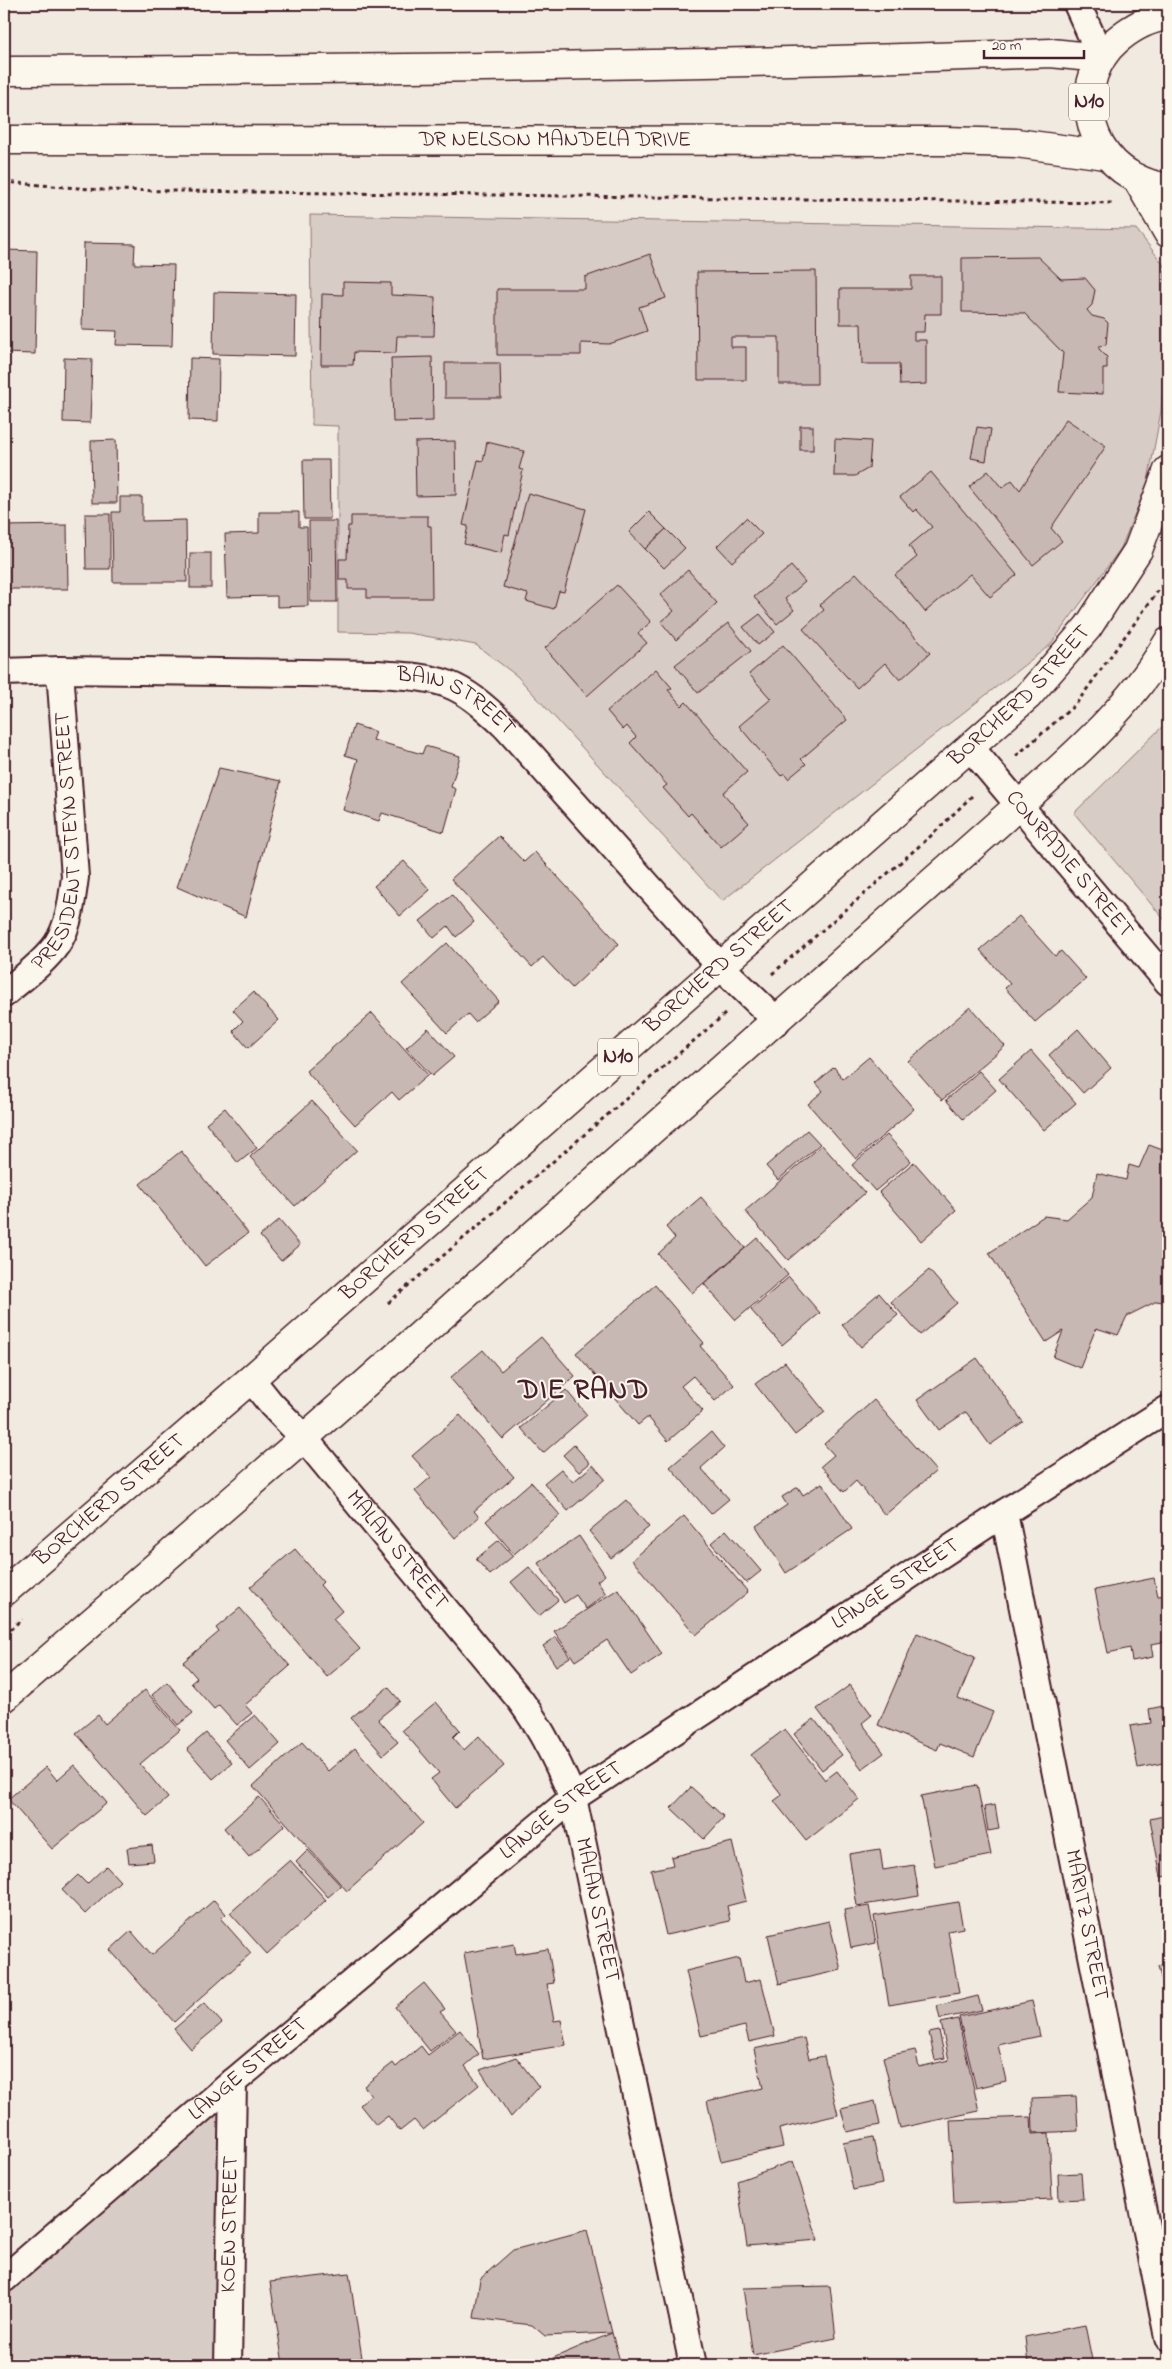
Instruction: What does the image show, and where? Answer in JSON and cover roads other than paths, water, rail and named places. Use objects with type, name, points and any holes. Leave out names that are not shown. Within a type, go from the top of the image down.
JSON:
[{"type":"main road","name":"N10","points":[[1168,17],[1141,23],[1114,41],[1101,58],[1092,76],[1088,96],[1089,117],[1095,137],[1106,155],[1121,170],[1138,179],[1160,195],[1168,233]]},
{"type":"main road","points":[[4,71],[743,64],[1051,54],[1101,58]]},
{"type":"main road","name":"DR NELSON MANDELA DRIVE","points":[[4,140],[944,141],[1016,143],[1106,155]]},
{"type":"main road","name":"BORCHERD STREET","points":[[4,1592],[251,1379],[1028,696],[1088,627],[1138,550],[1168,470]]},
{"type":"main road","points":[[4,1698],[304,1438],[778,1021],[1018,806],[1089,741],[1125,702],[1154,665],[1168,642]]},
{"type":"street","points":[[1077,4],[1101,58]]},
{"type":"street","name":"BAIN STREET","points":[[4,672],[60,670],[377,674],[418,677],[446,682],[469,694],[506,727],[720,966],[778,1021]]},
{"type":"street","name":"PRESIDENT STEYN STREET","points":[[4,994],[56,945],[68,916],[72,899],[75,877],[60,670]]},
{"type":"street","name":"CONRADIE STREET","points":[[970,747],[995,774],[1018,806],[1168,982]]},
{"type":"street","name":"MALAN STREET","points":[[251,1379],[271,1404],[304,1438],[520,1700],[540,1726],[555,1755],[573,1798],[693,2365]]},
{"type":"street","name":"LANGE STREET","points":[[4,2279],[234,2082],[573,1798],[1004,1513],[1168,1409]]},
{"type":"street","name":"MARITZ STREET","points":[[1004,1513],[1168,2337]]},
{"type":"street","name":"KOEN STREET","points":[[228,2365],[234,2082]]},
{"type":"district","name":"DIE RAND","points":[[584,1391]]}]
